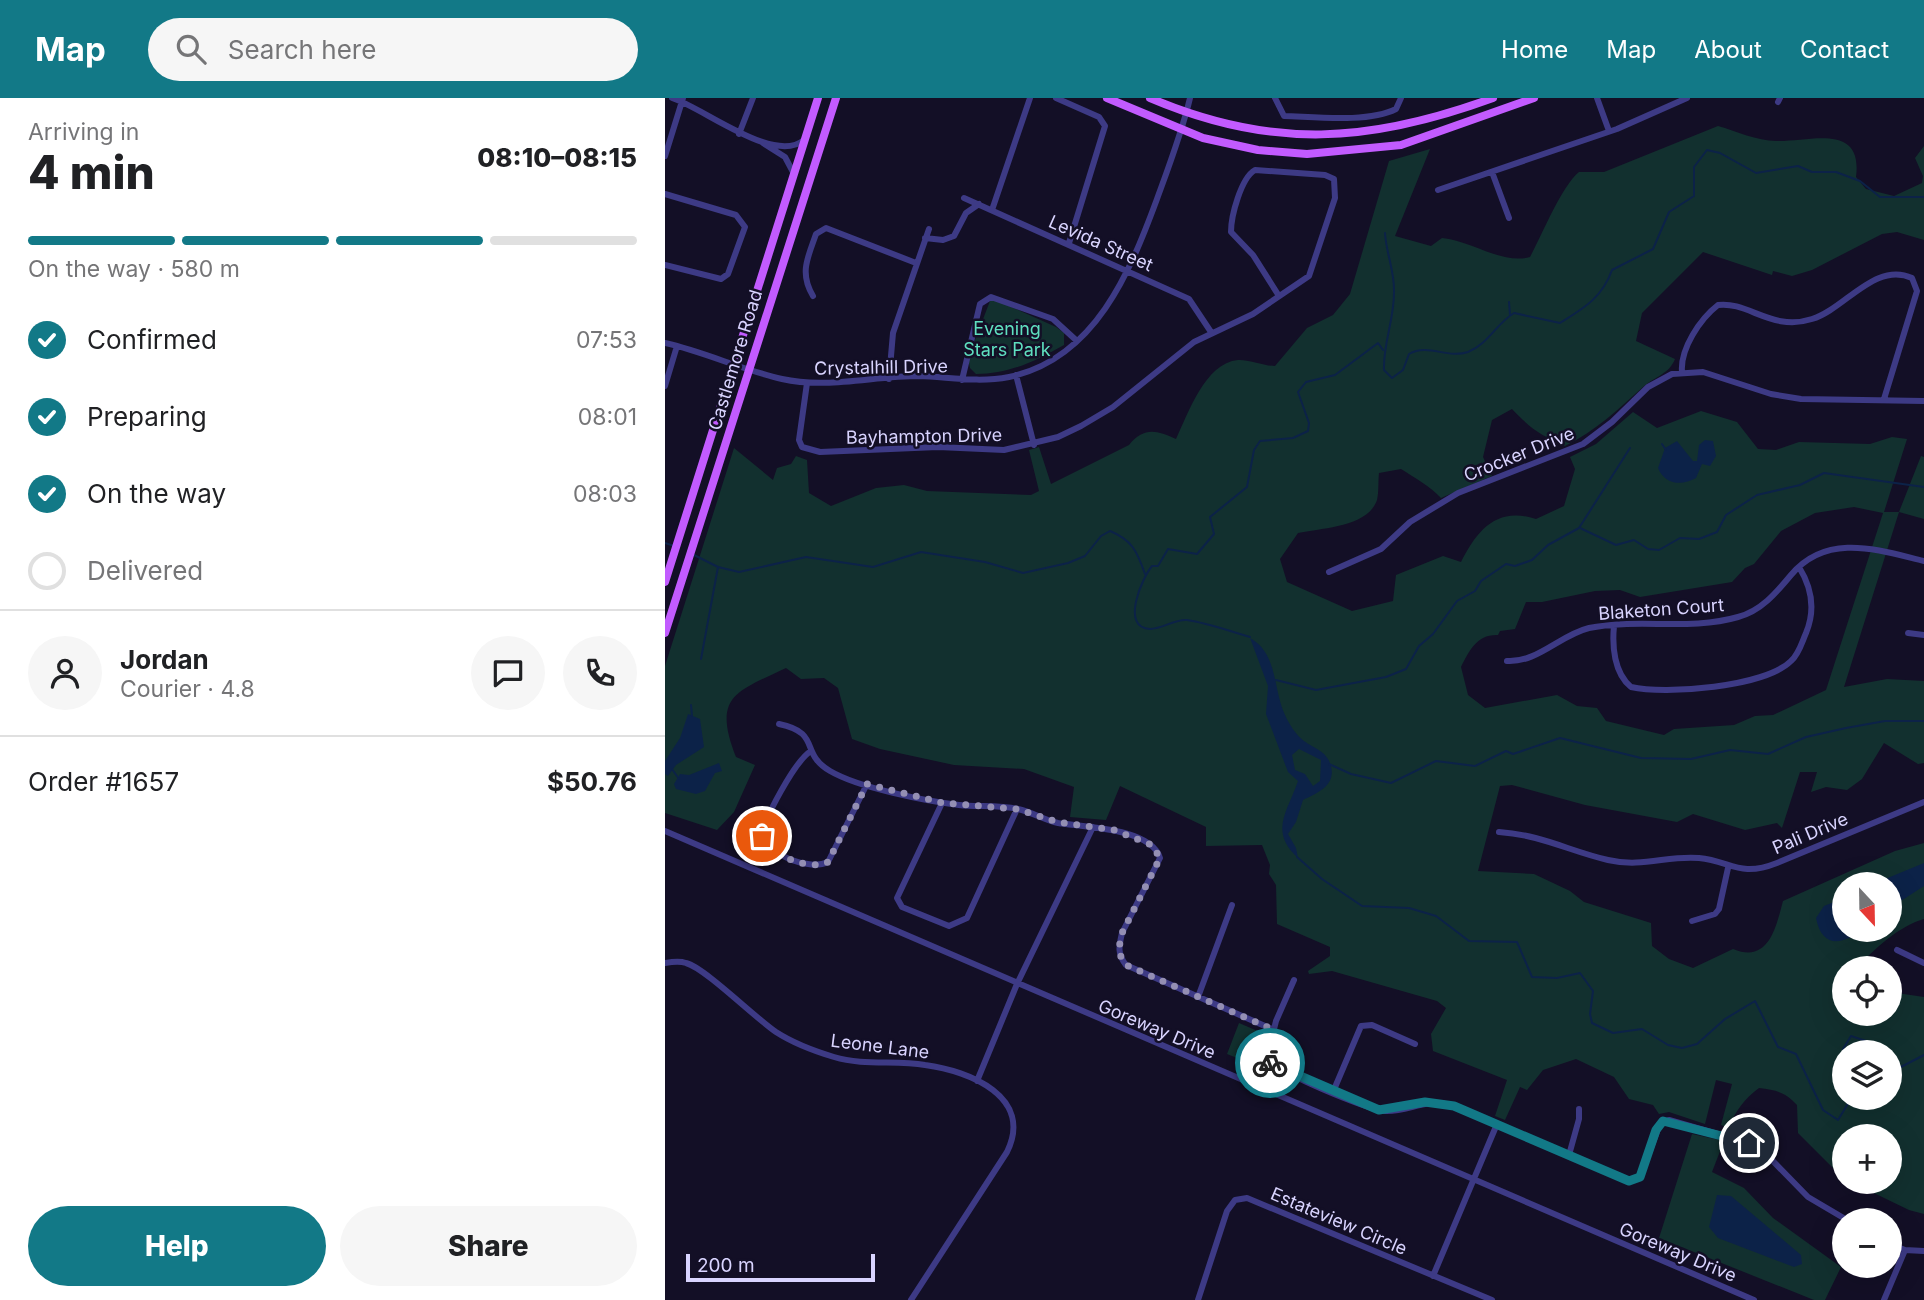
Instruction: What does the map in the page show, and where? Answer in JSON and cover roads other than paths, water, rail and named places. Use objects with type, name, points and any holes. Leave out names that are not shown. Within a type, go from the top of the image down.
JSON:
[{"type":"main road","name":"Castlemore Road","points":[[665,582],[818,98]]},
{"type":"main road","name":"Castlemore Road","points":[[665,633],[836,98]]},
{"type":"main road","points":[[1107,98],[1181,130],[1258,150],[1344,153],[1401,145],[1534,98]]},
{"type":"main road","points":[[1150,98],[1186,113],[1244,129],[1335,135],[1399,128],[1493,98]]},
{"type":"street","points":[[672,98],[683,100],[739,134],[763,143],[785,158],[793,172]]},
{"type":"street","points":[[739,134],[753,98]]},
{"type":"street","points":[[992,210],[1030,98]]},
{"type":"street","points":[[1056,98],[1099,117],[1105,125],[1069,243]]},
{"type":"street","name":"Crystalhill Drive","points":[[665,343],[748,370],[807,383],[919,376],[962,380],[1016,375],[1049,363],[1077,341],[1129,271],[1181,130],[1190,98]]},
{"type":"street","points":[[1275,98],[1284,116],[1333,118],[1388,113],[1397,109],[1401,98]]},
{"type":"street","points":[[1597,98],[1609,131]]},
{"type":"street","points":[[1439,190],[1609,131],[1687,98]]},
{"type":"street","points":[[665,156],[683,100]]},
{"type":"street","points":[[763,143],[789,146],[804,140]]},
{"type":"street","name":"Bayhampton Drive","points":[[807,383],[799,440],[802,447],[808,450],[820,452],[938,447],[1004,450],[1058,437],[1113,407],[1211,332],[1253,314],[1310,276],[1317,261],[1337,187],[1334,179],[1325,175],[1255,170],[1250,173],[1243,188],[1231,232],[1253,255],[1279,296]]},
{"type":"street","points":[[1492,172],[1509,218]]},
{"type":"street","points":[[665,194],[736,215],[745,227],[728,274],[721,279],[665,265]]},
{"type":"street","name":"Levida Street","points":[[964,198],[1189,299],[1211,332]]},
{"type":"street","points":[[925,238],[943,240],[954,236],[966,213],[979,204]]},
{"type":"street","points":[[813,296],[805,284],[804,271],[816,234],[826,229],[916,263]]},
{"type":"street","points":[[889,379],[893,333],[929,229]]},
{"type":"street","points":[[1682,372],[1681,362],[1691,337],[1718,305],[1728,305],[1778,322],[1801,322],[1825,314],[1880,277],[1895,273],[1912,278],[1917,291],[1884,399]]},
{"type":"street","points":[[962,380],[980,304],[991,296],[1053,319],[1077,341]]},
{"type":"street","points":[[665,386],[677,346]]},
{"type":"street","name":"Crocker Drive","points":[[1329,572],[1381,549],[1410,522],[1458,493],[1583,444],[1612,422],[1653,383],[1682,372],[1712,374],[1791,398],[1924,401]]},
{"type":"street","points":[[1016,375],[1034,444]]},
{"type":"street","name":"Blaketon Court","points":[[1507,661],[1529,659],[1559,640],[1588,628],[1656,626],[1738,617],[1777,593],[1799,567],[1825,552],[1849,546],[1924,561]]},
{"type":"street","points":[[1614,626],[1617,664],[1621,676],[1631,687],[1671,689],[1754,678],[1793,660],[1809,624],[1812,600],[1799,567]]},
{"type":"street","points":[[1908,632],[1924,635]]},
{"type":"street","points":[[779,724],[799,729],[805,735],[817,762],[829,770],[867,784],[943,803],[1017,809],[1057,822],[1114,830],[1152,845],[1160,858],[1122,933],[1119,946],[1121,959],[1126,965],[1274,1030]]},
{"type":"street","points":[[811,751],[800,759],[765,823],[762,836],[770,848],[810,866],[828,862],[867,784]]},
{"type":"street","name":"Pali Drive","points":[[1499,832],[1546,839],[1607,860],[1643,863],[1695,858],[1728,868],[1769,866],[1924,802]]},
{"type":"street","points":[[943,803],[897,898],[902,907],[949,926],[967,918],[1017,809]]},
{"type":"street","points":[[977,1081],[1017,984],[1093,827]]},
{"type":"street","name":"Goreway Drive","points":[[665,831],[1387,1144],[1475,1178],[1542,1211],[1754,1300]]},
{"type":"street","points":[[1692,921],[1715,914],[1719,909],[1728,868]]},
{"type":"street","points":[[1198,997],[1232,905]]},
{"type":"street","points":[[1897,950],[1924,963]]},
{"type":"street","name":"Leone Lane","points":[[665,963],[687,963],[762,1023],[814,1051],[851,1060],[927,1065],[977,1081],[1002,1096],[1012,1108],[1016,1125],[1013,1139],[911,1300]]},
{"type":"street","points":[[1294,980],[1267,1051],[1269,1062],[1333,1092],[1385,1111],[1425,1102],[1448,1104],[1635,1181],[1643,1171],[1660,1124],[1669,1120],[1749,1143],[1766,1154],[1808,1197],[1832,1211]]},
{"type":"street","points":[[1333,1092],[1361,1026],[1372,1025],[1415,1044]]},
{"type":"street","points":[[1569,1155],[1579,1119],[1579,1109]]},
{"type":"street","points":[[1433,1276],[1497,1124]]},
{"type":"street","name":"Estateview Circle","points":[[1198,1300],[1227,1211],[1235,1200],[1247,1198],[1492,1300]]},
{"type":"street","points":[[1902,1249],[1924,1251]]},
{"type":"street","points":[[1884,1300],[1905,1250]]},
{"type":"water","points":[[1705,440],[1713,441],[1716,456],[1710,466],[1702,464],[1696,478],[1680,483],[1669,481],[1661,474],[1658,468],[1665,448],[1677,441],[1693,461],[1697,461],[1699,445]]},
{"type":"water","points":[[1250,638],[1266,653],[1281,705],[1291,726],[1301,739],[1324,754],[1331,766],[1331,779],[1328,784],[1303,800],[1296,822],[1288,834],[1298,858],[1289,848],[1282,830],[1298,781],[1288,772],[1266,714],[1268,686]],"holes":[[[1299,749],[1321,760],[1320,781],[1313,786],[1305,774],[1295,770],[1292,755]]]},
{"type":"water","points":[[688,714],[700,719],[704,747],[676,765],[668,776],[665,774],[665,761],[680,738]]},
{"type":"water","points":[[719,763],[722,771],[715,773],[705,791],[696,794],[676,789],[674,784],[680,774],[689,775]]},
{"type":"water","points":[[1924,863],[1924,886],[1902,900],[1902,872]]},
{"type":"water","points":[[1832,903],[1832,940],[1823,935],[1816,918],[1824,906]]},
{"type":"water","points":[[1717,1195],[1731,1196],[1801,1255],[1802,1264],[1794,1267],[1718,1238],[1709,1227]]},
{"type":"waterway","points":[[1385,233],[1394,293],[1384,370],[1392,378],[1403,370],[1409,354],[1423,350],[1453,354],[1468,352],[1481,344],[1514,313],[1560,323],[1584,307],[1603,288],[1612,270],[1653,249],[1669,212],[1694,196],[1694,167],[1707,150],[1720,153],[1756,173],[1798,166],[1812,172],[1836,172],[1860,181],[1880,197],[1924,197]]},
{"type":"waterway","points":[[1509,302],[1510,315]]},
{"type":"waterway","points":[[1250,637],[1187,620],[1155,629],[1141,626],[1136,620],[1135,612],[1143,581],[1152,566],[1158,566],[1168,549],[1197,554],[1214,534],[1210,517],[1247,487],[1254,450],[1260,441],[1293,438],[1308,431],[1309,423],[1298,392],[1306,382],[1335,375],[1378,343],[1383,350]]},
{"type":"waterway","points":[[1662,444],[1666,450]]},
{"type":"waterway","points":[[1276,680],[1316,690],[1386,677],[1406,669],[1419,646],[1433,634],[1457,601],[1475,591],[1481,581],[1506,564],[1515,566],[1532,560],[1548,545],[1579,528],[1630,448]]},
{"type":"waterway","points":[[1580,528],[1616,545],[1634,540],[1648,549],[1659,550],[1680,538],[1699,539],[1717,532],[1726,515],[1757,495],[1800,485],[1824,473],[1924,487]]},
{"type":"waterway","points":[[692,554],[718,567],[739,572],[806,557],[873,567],[921,552],[985,562],[1023,573],[1068,563],[1085,556],[1101,536],[1110,531],[1124,538],[1133,547],[1145,574]]},
{"type":"waterway","points":[[665,543],[674,546]]},
{"type":"waterway","points":[[701,659],[718,567]]},
{"type":"waterway","points":[[691,705],[692,716]]},
{"type":"waterway","points":[[1329,764],[1351,774],[1391,783],[1436,761],[1475,766],[1506,751],[1513,754],[1560,738],[1641,758],[1691,759],[1730,750],[1768,754],[1806,737],[1846,728],[1885,721],[1924,721]]},
{"type":"waterway","points":[[672,769],[679,779]]},
{"type":"waterway","points":[[1297,857],[1322,879],[1362,906],[1409,908],[1436,916],[1469,941],[1517,942],[1532,977],[1557,978],[1580,973],[1593,991],[1590,1014],[1592,1023],[1613,1033],[1642,1029],[1668,1045],[1682,1048],[1697,1044],[1725,1019],[1755,1001],[1778,1047],[1796,1054],[1823,1110],[1838,1120],[1844,1110]]},
{"type":"waterway","points":[[1849,1040],[1851,1036],[1863,1040]]},
{"type":"waterway","points":[[1902,1066],[1924,1055]]},
{"type":"park label","name":"Evening Stars Park","points":[[1007,338]]}]
